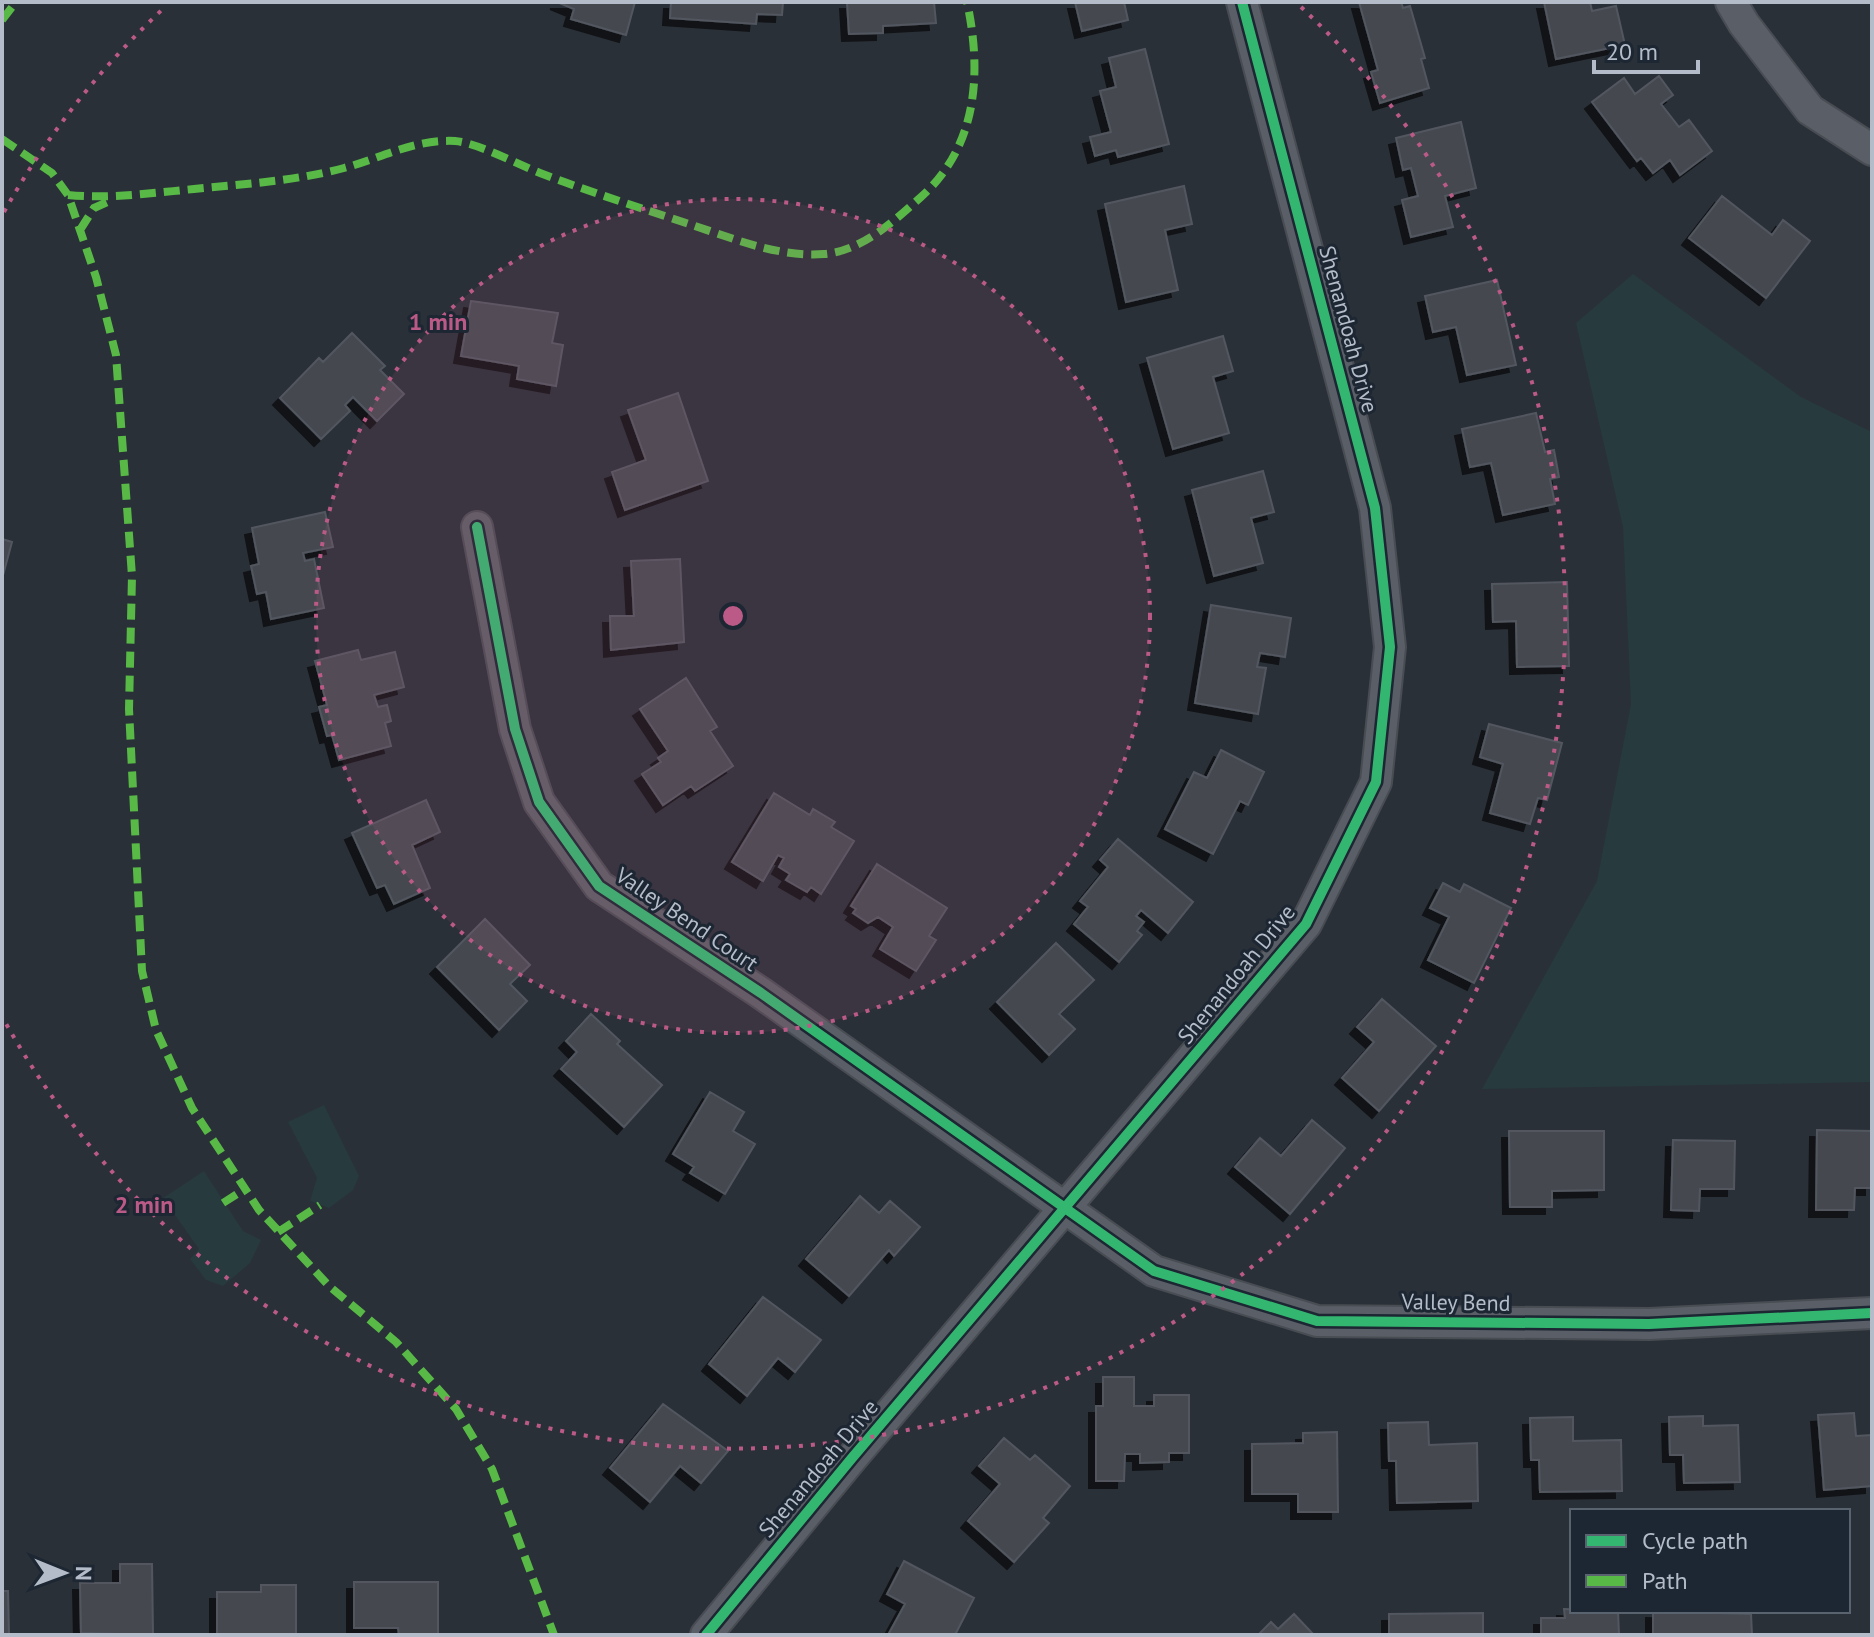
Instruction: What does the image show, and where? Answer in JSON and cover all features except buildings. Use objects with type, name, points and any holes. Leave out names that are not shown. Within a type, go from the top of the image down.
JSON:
[{"type":"street","name":"Shenandoah Drive","points":[[706,1635],[852,1458],[1306,924],[1376,782],[1390,647],[1375,508],[1242,2]]},
{"type":"street","points":[[1731,2],[1744,24],[1810,110],[1872,150]]},
{"type":"street","name":"Valley Bend Court","points":[[477,527],[515,729],[539,802],[599,886],[761,993],[1067,1208]]},
{"type":"street","name":"Valley Bend","points":[[1067,1208],[1154,1271],[1317,1321],[1649,1324],[1872,1313]]},
{"type":"green space","points":[[1633,274],[1801,397],[1872,432],[1872,1082],[1482,1089],[1597,881],[1631,704],[1623,527],[1576,323]]},
{"type":"green space","points":[[324,1105],[359,1176],[353,1190],[329,1208],[310,1201],[317,1178],[288,1122]]},
{"type":"green space","points":[[204,1171],[243,1231],[261,1240],[250,1263],[223,1286],[206,1280],[190,1259],[199,1249],[163,1198]]},
{"type":"marked path","points":[[2,20],[16,2]]},
{"type":"marked path","points":[[68,195],[131,195],[288,179],[344,168],[412,146],[455,141],[486,150],[575,186],[752,245],[788,253],[838,252],[864,241],[900,216],[940,177],[954,155],[965,131],[974,81],[972,28],[967,2]]},
{"type":"marked path","points":[[2,139],[52,173],[68,195],[96,277],[116,355],[132,576],[129,709],[142,971],[156,1030],[192,1108],[259,1210],[329,1286],[396,1342],[456,1409],[492,1469],[554,1635]]},
{"type":"marked path","points":[[80,230],[94,208],[114,199]]},
{"type":"marked path","points":[[223,1203],[245,1189]]},
{"type":"marked path","points":[[278,1232],[320,1205]]},
{"type":"cycle path","points":[[706,1635],[852,1458],[1306,924],[1376,782],[1390,647],[1375,508],[1242,2]]},
{"type":"cycle path","points":[[477,527],[515,729],[539,802],[599,886],[761,993],[1154,1271],[1317,1321],[1649,1324],[1872,1313]]}]
